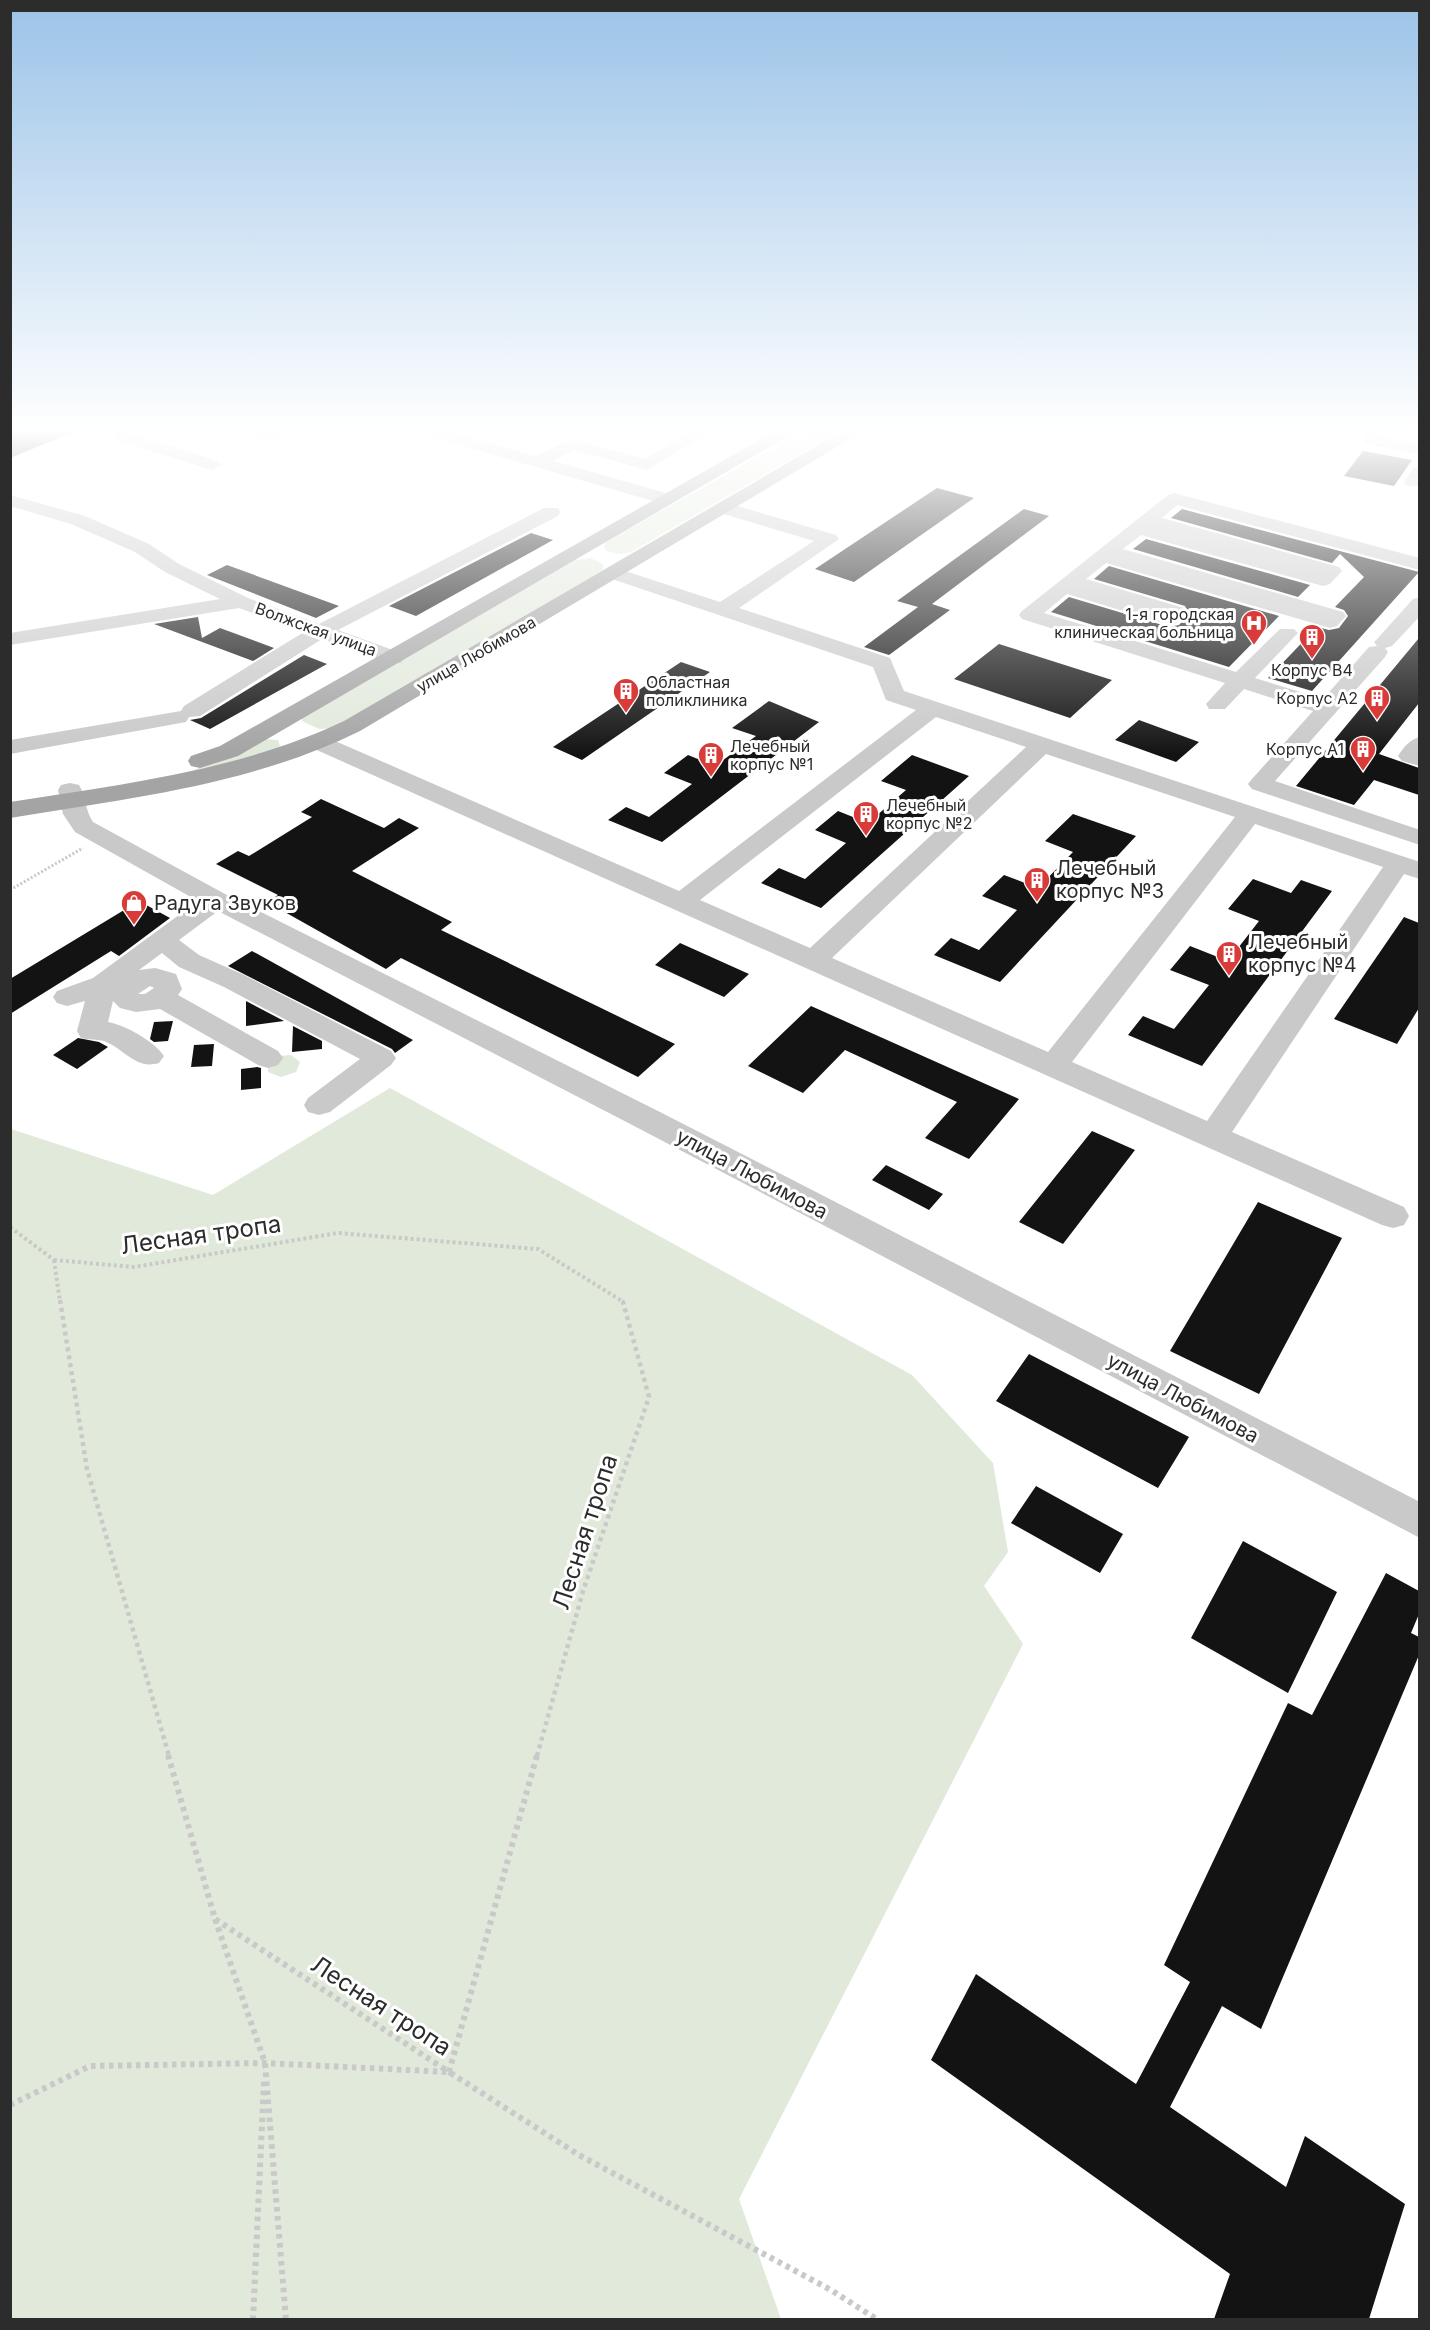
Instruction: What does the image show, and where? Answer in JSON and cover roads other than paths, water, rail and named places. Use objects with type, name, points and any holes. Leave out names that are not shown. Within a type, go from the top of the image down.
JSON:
[{"type":"main road","name":"улица Любимова","points":[[10,800],[82,813],[165,773],[229,751],[600,538]]},
{"type":"main road","name":"улица Любимова","points":[[10,810],[82,813],[266,761],[318,742],[352,726],[673,538]]},
{"type":"main road","points":[[584,547],[622,568]]},
{"type":"main road","points":[[273,726],[318,742]]},
{"type":"street","name":"Волжская улица","points":[[117,538],[142,548],[172,568],[242,602],[393,658]]},
{"type":"street","points":[[10,747],[185,714],[319,632],[501,538]]},
{"type":"street","points":[[722,610],[829,539],[825,538]]},
{"type":"street","points":[[1126,538],[1029,615],[1328,708]]},
{"type":"street","points":[[1187,538],[1323,580],[1332,571],[1198,538]]},
{"type":"street","points":[[1320,538],[1419,564]]},
{"type":"street","points":[[1106,554],[1336,616],[1330,622],[1106,554]]},
{"type":"street","points":[[622,568],[722,610],[882,663],[894,695],[1408,867],[1368,907],[1213,1137]]},
{"type":"street","points":[[10,639],[242,602]]},
{"type":"street","points":[[1419,603],[1260,784],[1419,838]]},
{"type":"street","points":[[1217,704],[1287,633]]},
{"type":"street","points":[[681,902],[933,708]]},
{"type":"street","points":[[318,742],[1393,1216]]},
{"type":"street","points":[[814,960],[1043,744]]},
{"type":"street","points":[[1419,744],[1410,756],[1419,759]]},
{"type":"street","name":"улица Любимова","points":[[82,813],[216,900],[649,1120],[1419,1521]]},
{"type":"street","points":[[1053,1066],[1251,813]]},
{"type":"street","points":[[162,940],[216,900]]},
{"type":"street","points":[[162,940],[189,961],[234,981],[381,1058],[319,1105]]},
{"type":"street","points":[[159,999],[162,940]]},
{"type":"street","points":[[149,1056],[110,1032],[91,1031],[159,999],[189,961]]},
{"type":"street","points":[[67,997],[159,999],[237,1020]]},
{"type":"street","points":[[159,999],[263,1053]]},
{"type":"place","name":"1-я городская клиническая больница","points":[[1254,646]]},
{"type":"place","name":"Корпус В4","points":[[1312,660]]},
{"type":"place","name":"Областная поликлиника","points":[[626,714]]},
{"type":"place","name":"Корпус А2","points":[[1377,721]]},
{"type":"place","name":"Корпус А1","points":[[1363,772]]},
{"type":"place","name":"Лечебный корпус №1","points":[[711,778]]},
{"type":"place","name":"Лечебный корпус №2","points":[[866,837]]},
{"type":"place","name":"Лечебный корпус №3","points":[[1037,903]]},
{"type":"place","name":"Радуга Звуков","points":[[134,926]]},
{"type":"place","name":"Лечебный корпус №4","points":[[1229,977]]}]
